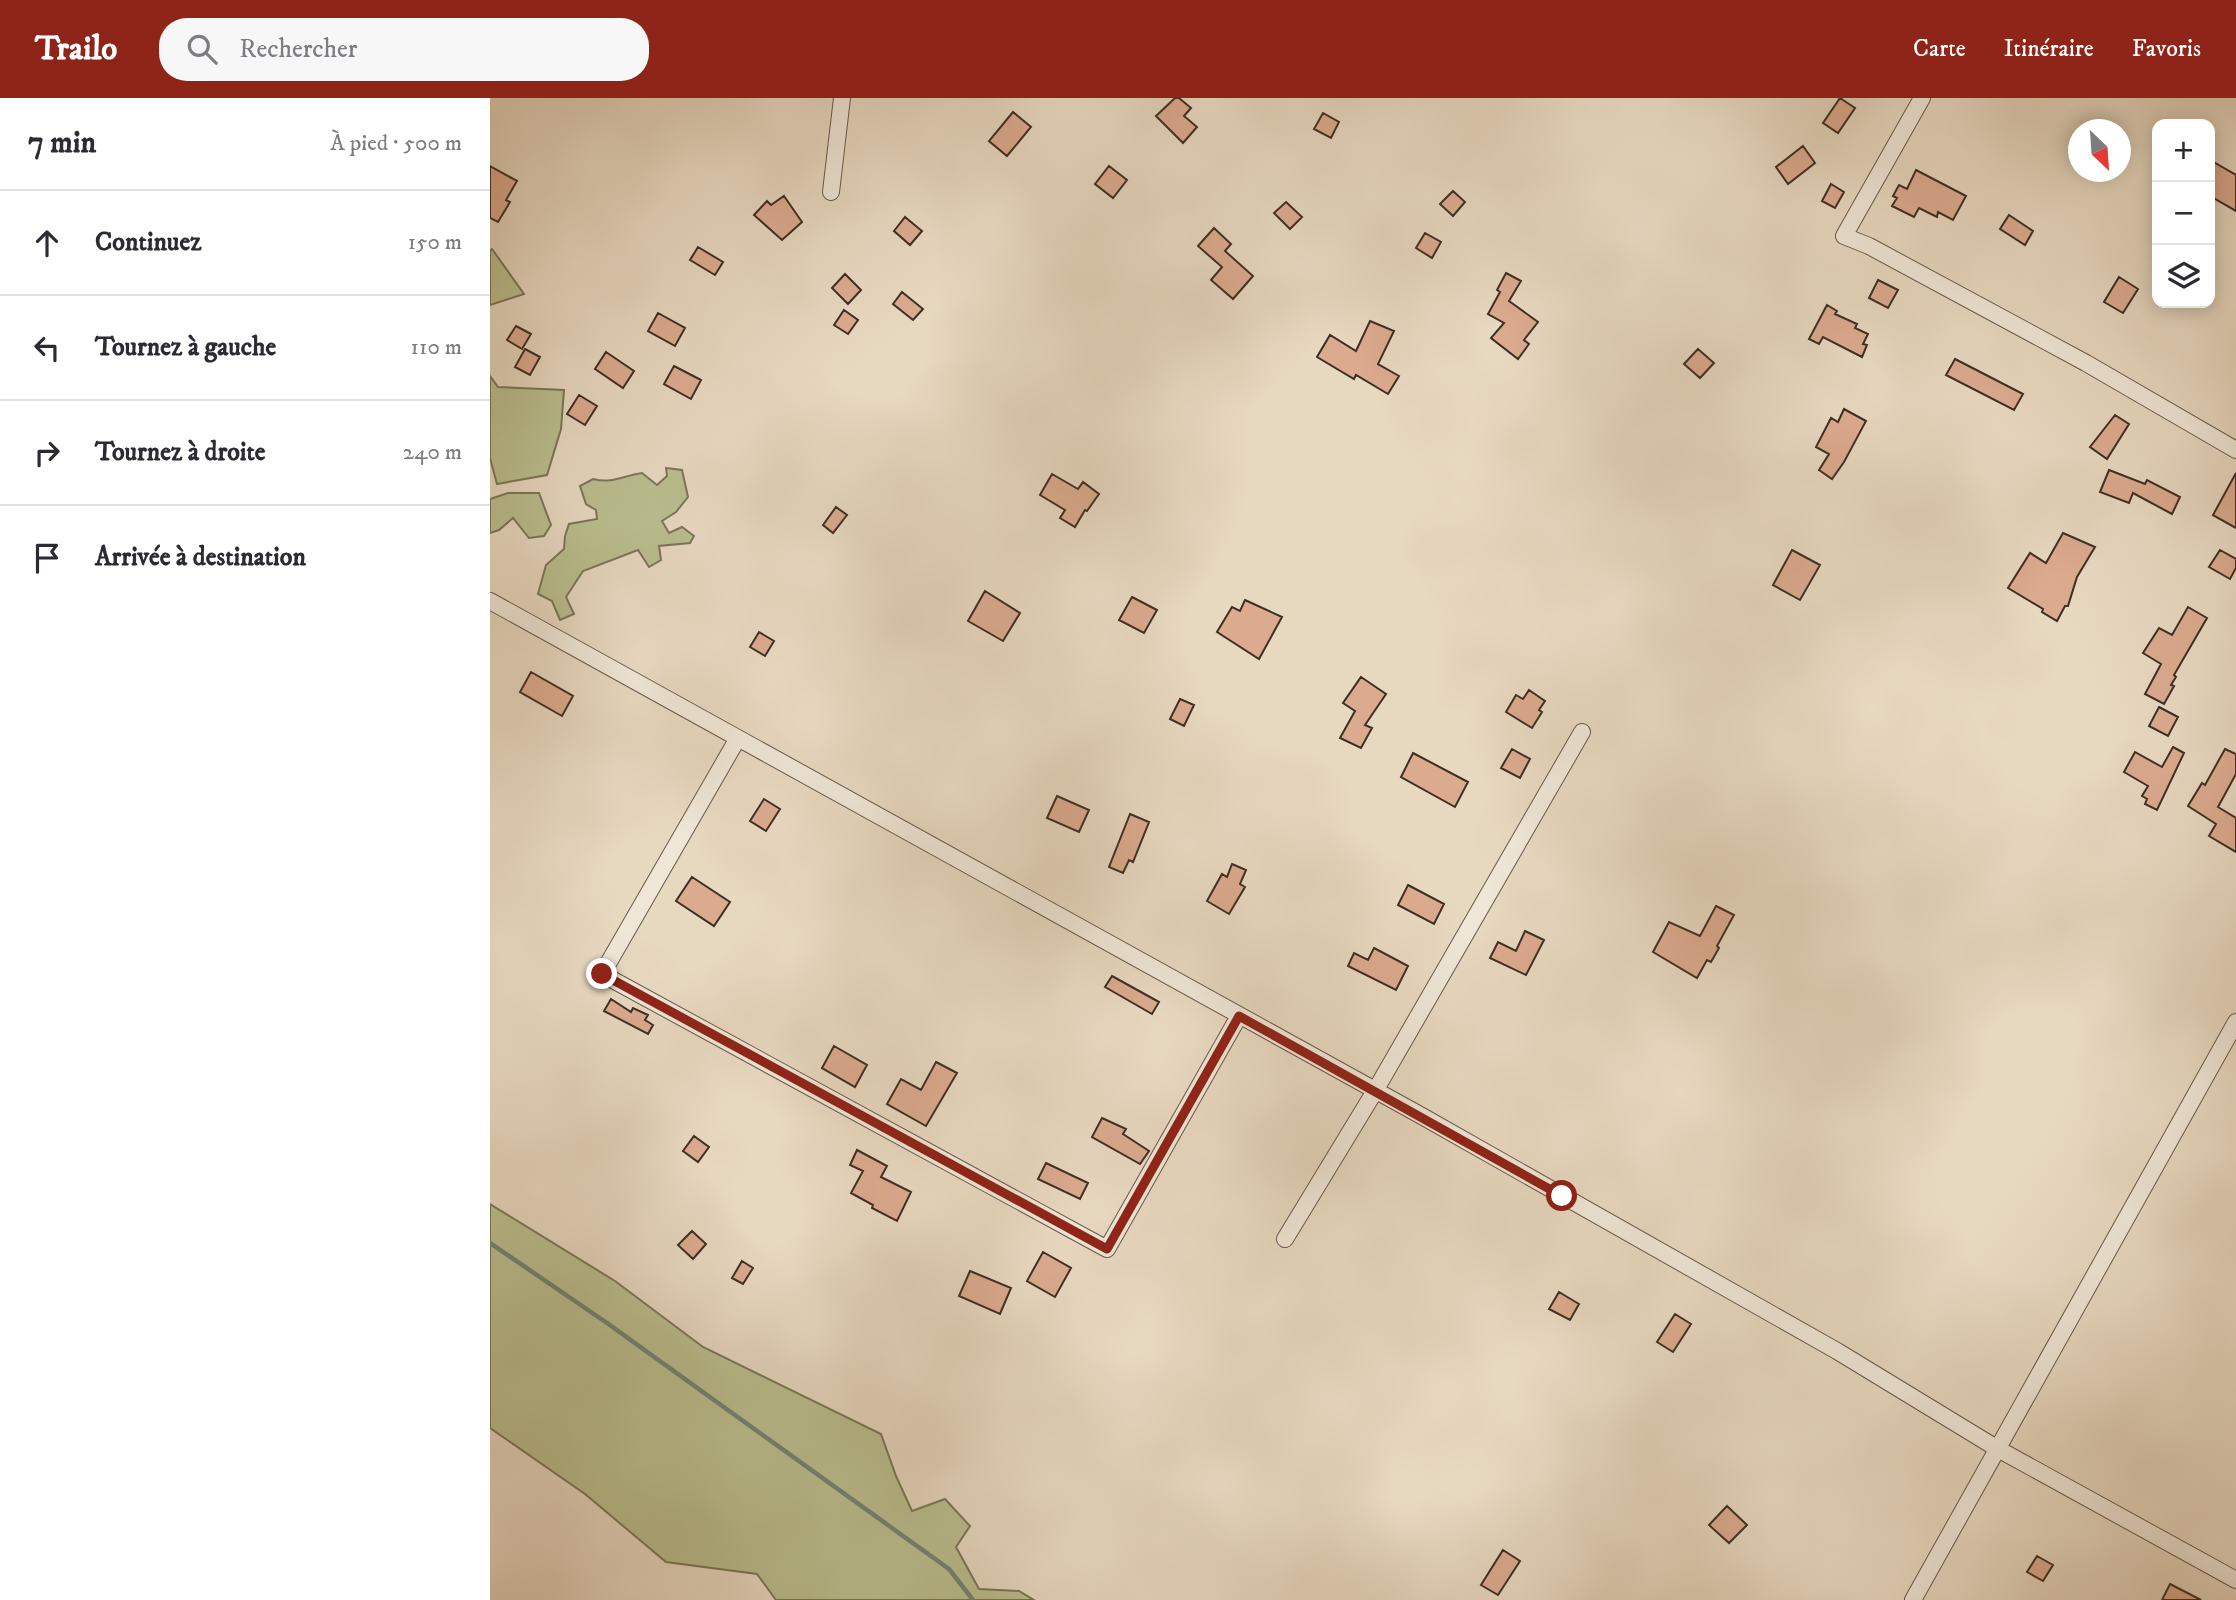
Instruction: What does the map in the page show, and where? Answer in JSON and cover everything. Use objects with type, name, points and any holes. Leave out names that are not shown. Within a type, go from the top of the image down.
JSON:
[{"type":"street","points":[[831,192],[842,98]]},
{"type":"street","points":[[1922,98],[1844,236],[1868,246],[2052,344],[2236,450]]},
{"type":"street","points":[[490,601],[1375,1091],[1837,1351],[1998,1450],[2236,1580]]},
{"type":"street","points":[[1285,1239],[1375,1091],[1582,732]]},
{"type":"street","points":[[738,738],[602,974],[1107,1249],[1239,1016]]},
{"type":"street","points":[[1913,1600],[2236,1022]]},
{"type":"green space","points":[[492,249],[524,294],[490,305],[490,250]]},
{"type":"green space","points":[[490,376],[498,387],[564,390],[561,429],[547,475],[497,484],[490,458]]},
{"type":"green space","points":[[666,468],[682,470],[688,497],[676,512],[662,521],[669,533],[682,527],[694,536],[690,543],[659,546],[661,560],[649,567],[638,550],[583,571],[566,597],[574,614],[560,620],[552,601],[538,594],[546,565],[564,549],[569,524],[597,519],[596,510],[586,504],[580,486],[593,479],[612,480],[642,473],[657,485],[667,476]]},
{"type":"green space","points":[[508,493],[539,493],[551,525],[544,536],[529,538],[513,518],[499,530],[490,533],[490,499]]},
{"type":"green space","points":[[490,1204],[615,1281],[703,1347],[881,1434],[912,1511],[945,1499],[970,1526],[956,1547],[979,1589],[1019,1591],[1034,1600],[776,1600],[757,1574],[666,1562],[585,1494],[490,1428]]},
{"type":"building","points":[[1175,98],[1179,98],[1191,108],[1184,116],[1197,127],[1183,143],[1156,116]]},
{"type":"building","points":[[1840,98],[1855,108],[1838,133],[1823,123]]},
{"type":"building","points":[[1013,112],[1031,127],[1007,156],[989,141]]},
{"type":"building","points":[[1323,113],[1339,122],[1331,138],[1314,129]]},
{"type":"building","points":[[1803,146],[1815,163],[1788,184],[1776,167]]},
{"type":"building","points":[[2215,163],[2236,175],[2236,211],[2215,199]]},
{"type":"building","points":[[490,166],[517,181],[506,200],[510,202],[498,222],[490,218]]},
{"type":"building","points":[[1109,166],[1127,180],[1113,198],[1095,184]]},
{"type":"building","points":[[1916,170],[1966,196],[1953,220],[1938,212],[1937,217],[1919,208],[1914,217],[1892,206],[1897,198],[1893,196],[1899,185],[1907,189]]},
{"type":"building","points":[[1831,184],[1844,192],[1835,208],[1822,201]]},
{"type":"building","points":[[1453,191],[1465,202],[1453,216],[1440,204]]},
{"type":"building","points":[[784,196],[802,222],[782,240],[754,215],[767,201],[771,205]]},
{"type":"building","points":[[1286,202],[1302,217],[1290,229],[1274,213]]},
{"type":"building","points":[[2009,215],[2033,231],[2025,245],[2000,229]]},
{"type":"building","points":[[905,217],[922,231],[910,245],[894,231]]},
{"type":"building","points":[[1214,228],[1231,244],[1225,251],[1253,276],[1233,299],[1211,280],[1222,267],[1198,246]]},
{"type":"building","points":[[1425,233],[1441,242],[1432,258],[1416,248]]},
{"type":"building","points":[[698,247],[723,262],[715,275],[690,260]]},
{"type":"building","points":[[1506,273],[1521,281],[1509,301],[1538,322],[1524,340],[1529,344],[1518,359],[1491,338],[1504,323],[1488,314],[1500,292],[1497,290]]},
{"type":"building","points":[[845,274],[861,290],[848,304],[832,288]]},
{"type":"building","points":[[2119,277],[2138,289],[2123,313],[2104,302]]},
{"type":"building","points":[[1878,280],[1898,290],[1888,308],[1869,298]]},
{"type":"building","points":[[902,292],[923,309],[913,320],[893,304]]},
{"type":"building","points":[[1827,305],[1837,311],[1835,314],[1857,324],[1855,328],[1868,334],[1863,344],[1867,345],[1862,357],[1823,337],[1819,344],[1809,339]]},
{"type":"building","points":[[844,310],[858,320],[848,334],[834,325]]},
{"type":"building","points":[[658,313],[685,328],[675,346],[648,331]]},
{"type":"building","points":[[1370,321],[1394,331],[1378,364],[1399,376],[1388,394],[1356,375],[1354,379],[1317,357],[1330,335],[1356,351]]},
{"type":"building","points":[[516,326],[531,334],[522,349],[507,340]]},
{"type":"building","points":[[525,349],[540,357],[530,375],[515,367]]},
{"type":"building","points":[[1698,349],[1714,363],[1700,378],[1684,364]]},
{"type":"building","points":[[606,352],[634,371],[623,388],[595,369]]},
{"type":"building","points":[[1955,359],[2023,394],[2014,410],[1946,375]]},
{"type":"building","points":[[674,366],[701,380],[691,399],[664,384]]},
{"type":"building","points":[[579,395],[597,406],[585,425],[567,414]]},
{"type":"building","points":[[1844,409],[1866,421],[1832,479],[1819,470],[1829,454],[1816,447],[1831,418],[1838,422]]},
{"type":"building","points":[[2115,415],[2129,424],[2107,459],[2090,447]]},
{"type":"building","points":[[2109,470],[2145,484],[2147,480],[2180,497],[2172,514],[2133,493],[2129,503],[2100,492]]},
{"type":"building","points":[[2236,473],[2236,528],[2213,515]]},
{"type":"building","points":[[1052,474],[1078,489],[1083,482],[1099,494],[1075,527],[1060,518],[1065,510],[1040,495]]},
{"type":"building","points":[[836,507],[847,515],[833,533],[823,525]]},
{"type":"building","points":[[2063,533],[2095,547],[2077,577],[2068,606],[2065,606],[2057,621],[2042,612],[2043,609],[2008,588],[2030,553],[2046,563]]},
{"type":"building","points":[[1792,550],[1820,565],[1800,600],[1773,585]]},
{"type":"building","points":[[2220,550],[2236,559],[2236,568],[2230,579],[2209,567]]},
{"type":"building","points":[[985,591],[1020,613],[1003,641],[968,621]]},
{"type":"building","points":[[1132,597],[1157,610],[1144,633],[1119,620]]},
{"type":"building","points":[[1245,600],[1282,617],[1259,659],[1217,632],[1232,607],[1240,611]]},
{"type":"building","points":[[2188,607],[2207,618],[2174,675],[2176,677],[2171,685],[2174,686],[2164,704],[2145,694],[2161,664],[2143,653],[2159,628],[2172,635]]},
{"type":"building","points":[[759,632],[774,641],[765,656],[750,647]]},
{"type":"building","points":[[531,672],[573,696],[562,716],[520,692]]},
{"type":"building","points":[[1361,677],[1386,694],[1365,725],[1372,728],[1361,748],[1340,738],[1355,711],[1343,703]]},
{"type":"building","points":[[1529,690],[1545,701],[1532,728],[1506,712],[1516,695],[1523,699]]},
{"type":"building","points":[[1180,699],[1194,705],[1184,726],[1170,719]]},
{"type":"building","points":[[2159,707],[2178,717],[2168,736],[2149,726]]},
{"type":"building","points":[[2173,747],[2184,753],[2157,810],[2145,804],[2147,799],[2142,796],[2148,786],[2124,772],[2135,752],[2162,767]]},
{"type":"building","points":[[1512,749],[1530,759],[1520,778],[1501,768]]},
{"type":"building","points":[[2225,749],[2236,754],[2236,774],[2218,807],[2236,818],[2236,852],[2209,836],[2216,824],[2188,806],[2202,783],[2205,785]]},
{"type":"building","points":[[1413,753],[1468,782],[1455,807],[1401,777]]},
{"type":"building","points":[[1057,796],[1089,810],[1079,832],[1047,818]]},
{"type":"building","points":[[764,799],[780,809],[766,831],[750,821]]},
{"type":"building","points":[[1130,814],[1149,822],[1133,862],[1129,860],[1123,873],[1109,867]]},
{"type":"building","points":[[1232,864],[1246,870],[1240,884],[1245,887],[1229,914],[1207,901],[1222,874],[1227,877]]},
{"type":"building","points":[[692,877],[730,902],[714,926],[676,901]]},
{"type":"building","points":[[1408,885],[1444,904],[1434,924],[1398,905]]},
{"type":"building","points":[[1716,906],[1734,915],[1711,962],[1707,960],[1697,978],[1653,952],[1669,922],[1700,936]]},
{"type":"building","points":[[1525,931],[1544,940],[1526,975],[1490,958],[1498,942],[1516,951]]},
{"type":"building","points":[[1374,948],[1408,966],[1396,990],[1348,966],[1354,953],[1368,960]]},
{"type":"building","points":[[1112,976],[1159,1002],[1152,1014],[1105,987]]},
{"type":"building","points":[[611,999],[631,1012],[633,1008],[648,1015],[645,1020],[653,1025],[648,1034],[604,1011]]},
{"type":"building","points":[[834,1046],[867,1065],[855,1087],[822,1068]]},
{"type":"building","points":[[936,1062],[957,1073],[926,1126],[887,1104],[901,1079],[921,1090]]},
{"type":"building","points":[[1102,1118],[1126,1129],[1123,1134],[1149,1151],[1140,1164],[1092,1137]]},
{"type":"building","points":[[694,1136],[709,1147],[698,1162],[683,1151]]},
{"type":"building","points":[[857,1150],[887,1166],[881,1177],[911,1192],[897,1221],[851,1193],[863,1171],[850,1165]]},
{"type":"building","points":[[1046,1163],[1088,1183],[1080,1199],[1038,1179]]},
{"type":"building","points":[[692,1231],[706,1244],[693,1259],[678,1245]]},
{"type":"building","points":[[1043,1252],[1071,1268],[1055,1297],[1027,1281]]},
{"type":"building","points":[[742,1261],[753,1268],[743,1284],[732,1278]]},
{"type":"building","points":[[970,1271],[1011,1288],[1000,1314],[959,1296]]},
{"type":"building","points":[[1559,1292],[1579,1304],[1570,1320],[1549,1309]]},
{"type":"building","points":[[1675,1314],[1691,1324],[1673,1352],[1657,1342]]},
{"type":"building","points":[[1727,1506],[1747,1525],[1729,1543],[1709,1525]]},
{"type":"building","points":[[1503,1550],[1520,1561],[1498,1595],[1481,1585]]},
{"type":"building","points":[[2037,1556],[2053,1565],[2043,1581],[2027,1572]]},
{"type":"building","points":[[2170,1584],[2201,1600],[2162,1600]]},
{"type":"waterway","points":[[490,1243],[607,1323],[949,1569],[973,1600]]},
{"type":"route","points":[[602,974],[1107,1249],[1239,1016],[1562,1196]]}]
